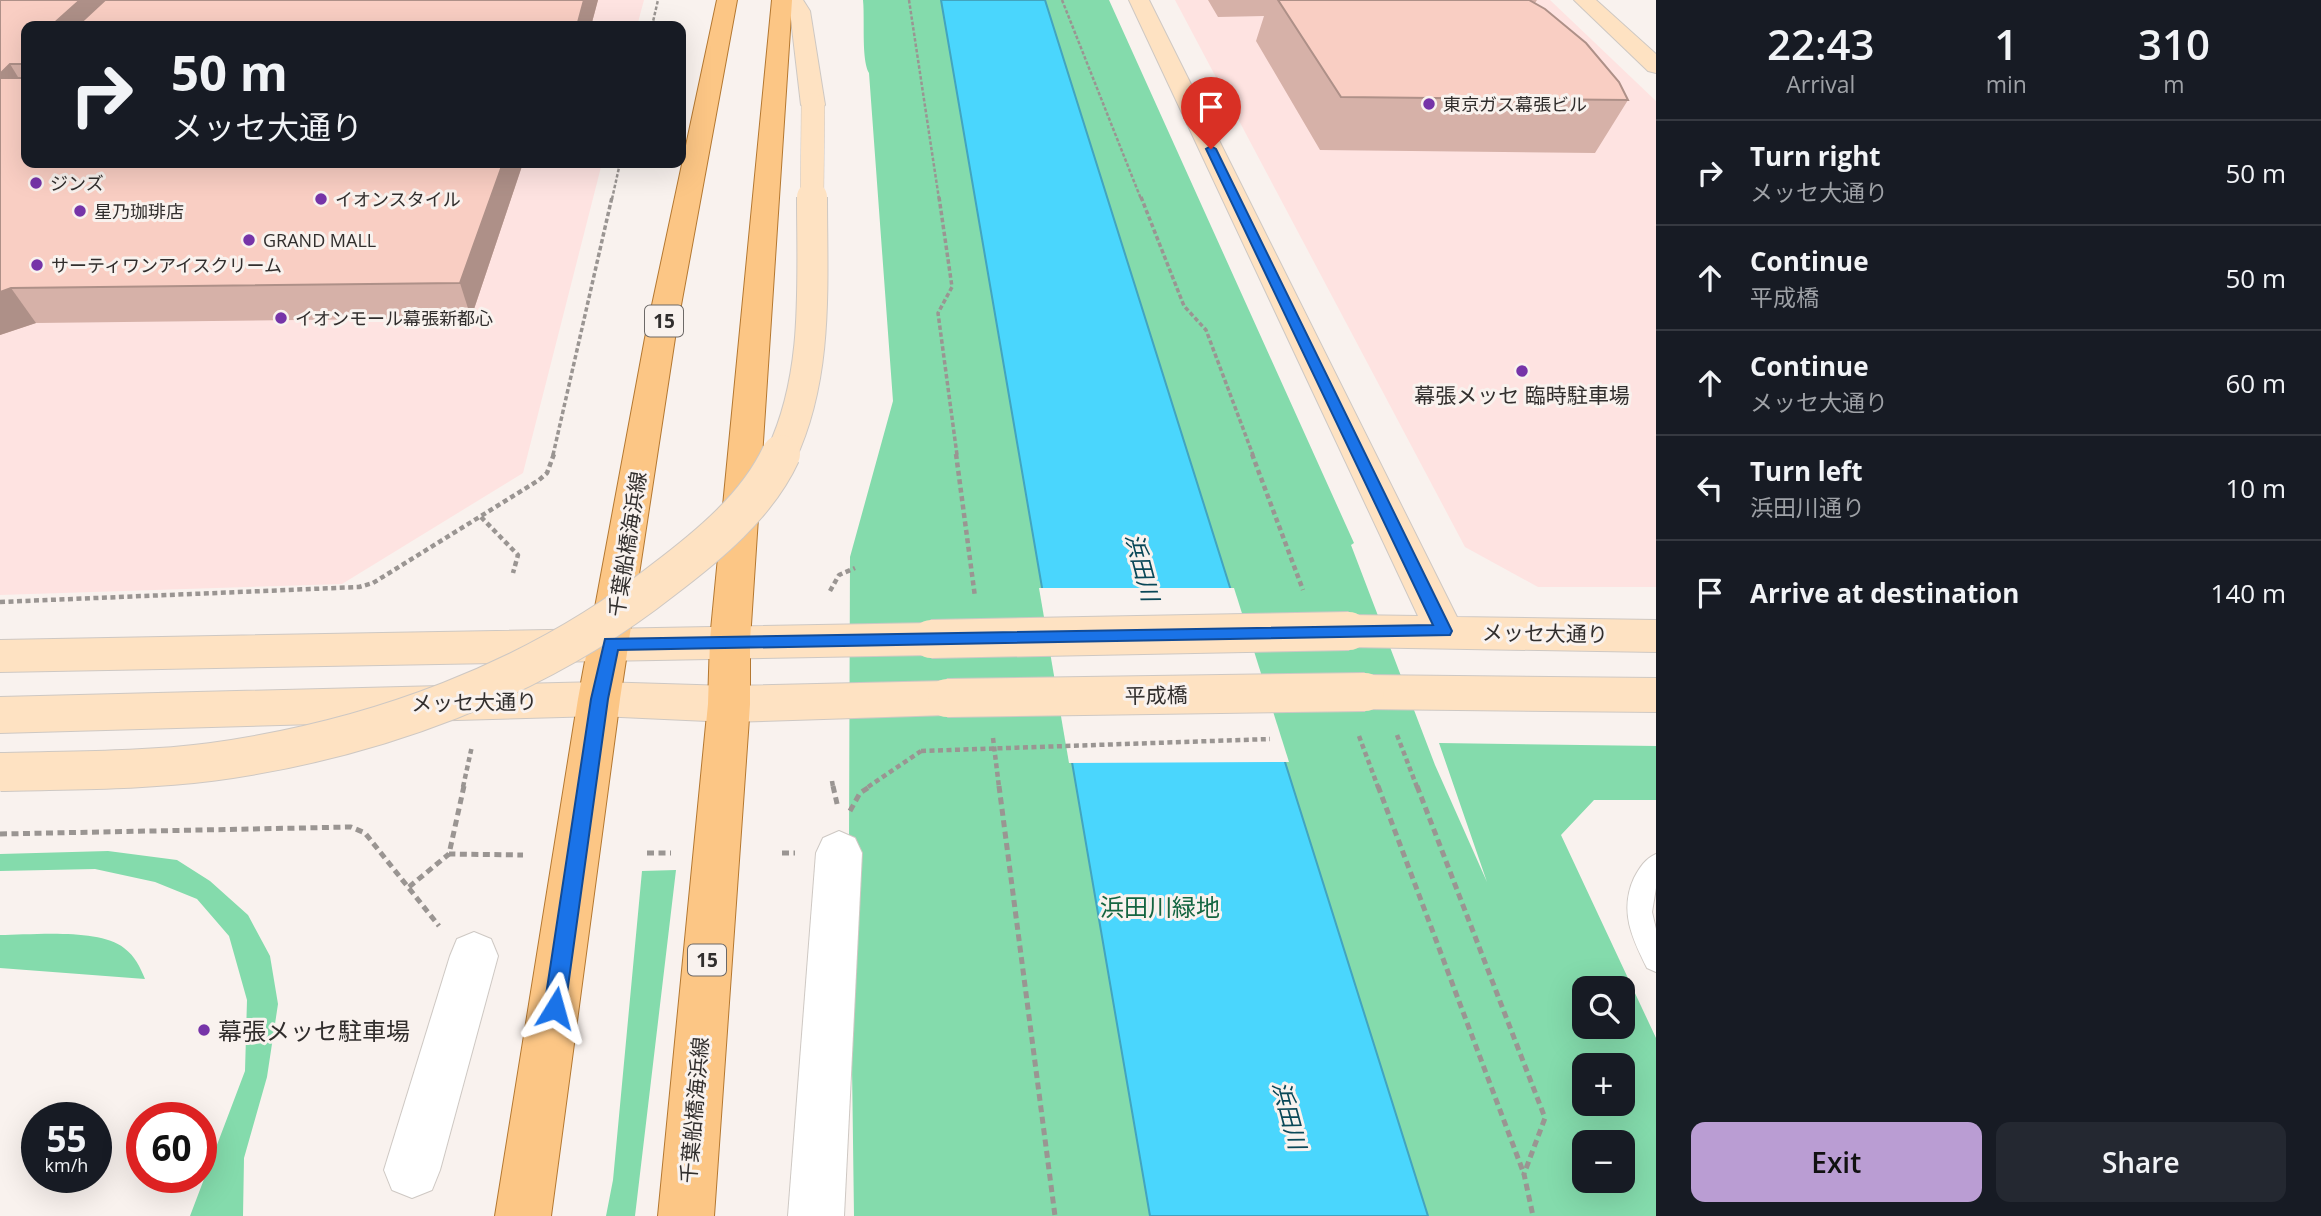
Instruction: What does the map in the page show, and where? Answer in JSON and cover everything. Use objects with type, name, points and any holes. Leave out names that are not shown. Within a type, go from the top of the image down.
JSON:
[{"type":"main road","name":"千葉船橋海浜線","points":[[523,1216],[599,699],[611,643],[660,338],[727,0]]},
{"type":"main road","name":"千葉船橋海浜線","points":[[686,1216],[729,704],[730,640],[782,0]]},
{"type":"street","points":[[0,772],[164,766],[240,757],[346,732],[485,687],[553,655],[664,581],[707,545],[769,476],[787,444],[799,410],[811,343],[813,105],[800,11],[793,0]]},
{"type":"street","points":[[1139,0],[1444,631]]},
{"type":"street","points":[[1584,0],[1656,66]]},
{"type":"street","name":"メッセ大通り","points":[[730,640],[1349,631],[1656,636]]},
{"type":"street","points":[[0,656],[730,640]]},
{"type":"street","points":[[1360,710],[1656,695]]},
{"type":"street","name":"メッセ大通り","points":[[0,715],[599,699],[729,704],[947,698]]},
{"type":"street","name":"平成橋","points":[[947,698],[1360,710]]},
{"type":"street","points":[[816,1216],[843,835]]},
{"type":"street","points":[[412,1170],[474,956]]},
{"type":"lane","points":[[1656,866],[1642,884],[1637,920],[1656,959]]},
{"type":"path","points":[[653,21],[658,0]]},
{"type":"path","points":[[1062,0],[1184,306],[1206,330],[1307,600]]},
{"type":"path","points":[[0,602],[359,587],[373,583],[539,481],[551,466],[620,168]]},
{"type":"path","points":[[481,517],[518,555],[513,573]]},
{"type":"path","points":[[830,591],[834,578],[843,570],[855,568]]},
{"type":"path","points":[[1360,710],[1524,1174],[1533,1216]]},
{"type":"path","points":[[1398,735],[1545,1118],[1524,1174]]},
{"type":"path","points":[[1349,737],[1363,736]]},
{"type":"path","points":[[843,835],[860,793],[921,751],[1280,739]]},
{"type":"path","points":[[408,887],[449,854],[472,746]]},
{"type":"path","points":[[0,834],[351,827],[365,833],[435,918],[442,939],[439,950],[474,956]]},
{"type":"path","points":[[647,853],[673,853]]},
{"type":"path","points":[[449,854],[523,855]]},
{"type":"shaded area","name":"イオンモール幕張新都心","points":[[0,0],[644,0],[638,21],[21,21],[21,168],[601,168],[523,473],[342,584],[0,595]]},
{"type":"shaded area","points":[[1175,0],[1550,0],[1656,101],[1656,587],[1538,587],[1465,547]]},
{"type":"green space","name":"浜田川緑地","points":[[863,0],[1109,0],[1354,543],[1351,545],[1435,765],[1487,882],[1439,743],[1656,746],[1656,800],[1594,800],[1561,835],[1627,976],[1572,976],[1572,1039],[1635,1039],[1635,993],[1656,1038],[1656,1216],[854,1216],[849,842],[850,557],[893,401],[869,73],[864,49]]},
{"type":"green space","points":[[108,851],[177,860],[210,881],[248,915],[270,956],[278,1004],[267,1077],[244,1158],[243,1216],[190,1216],[199,1193],[217,1193],[217,1145],[245,1071],[247,1000],[229,936],[197,899],[155,882],[95,869],[0,871],[0,854]]},
{"type":"green space","points":[[676,870],[635,1216],[606,1216],[613,1180],[642,871]]},
{"type":"green space","points":[[0,935],[82,935],[113,942],[131,955],[145,979],[0,968]]},
{"type":"water","name":"浜田川","points":[[941,0],[1045,0],[1428,1216],[1150,1216]]},
{"type":"pier","points":[[1039,588],[1234,588],[1289,762],[1069,763]]},
{"type":"building","points":[[0,0],[80,0],[57,21],[21,21],[21,64],[10,64],[0,74]]},
{"type":"building","points":[[105,0],[584,0],[578,21],[82,21]]},
{"type":"building","points":[[1278,0],[1529,0],[1545,9],[1586,43],[1619,82],[1628,100],[1341,97]]},
{"type":"building","name":"GRAND MALL","points":[[0,78],[21,78],[21,168],[501,168],[460,283],[11,288],[0,292]]},
{"type":"place","name":"東京ガス幕張ビル","points":[[1429,104]]},
{"type":"place","name":"ジンズ","points":[[36,183]]},
{"type":"place","name":"イオンスタイル","points":[[321,199]]},
{"type":"place","name":"星乃珈琲店","points":[[80,211]]},
{"type":"place","name":"GRAND MALL","points":[[249,240]]},
{"type":"place","name":"サーティワンアイスクリーム","points":[[37,265]]},
{"type":"place","name":"イオンモール幕張新都心","points":[[281,318]]},
{"type":"place","name":"幕張メッセ 臨時駐車場","points":[[1522,371]]},
{"type":"place","name":"幕張メッセ駐車場","points":[[204,1030]]},
{"type":"route","points":[[555,1008],[599,699],[611,643],[1444,631],[1211,149]]}]
